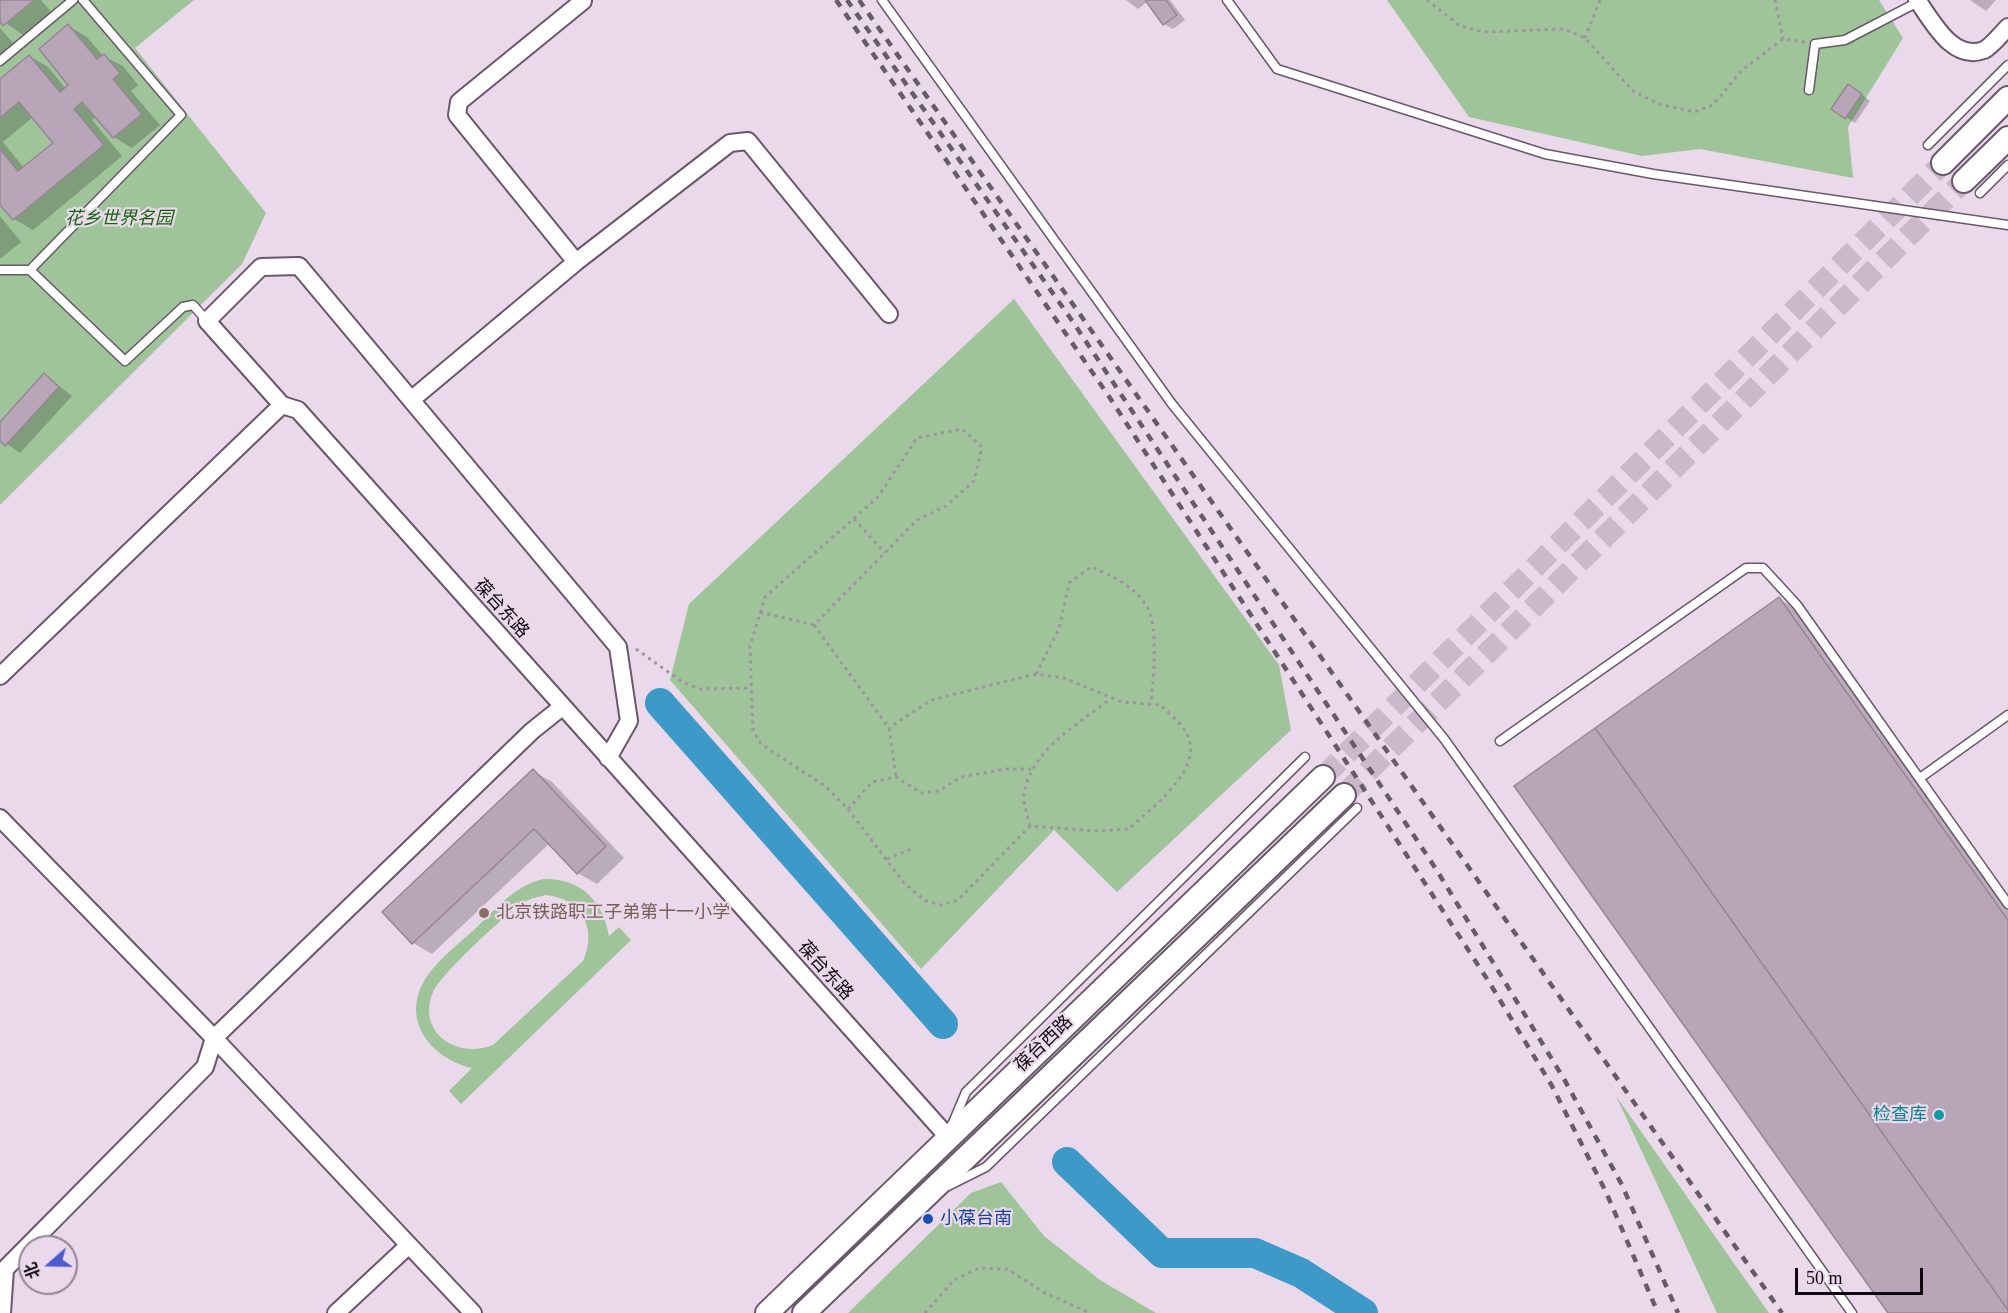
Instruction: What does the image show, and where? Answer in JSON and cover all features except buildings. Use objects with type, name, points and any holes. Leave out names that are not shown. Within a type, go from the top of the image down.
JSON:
[{"type":"street","points":[[576,262],[457,115],[459,102],[584,1]]},
{"type":"street","points":[[1918,1],[1947,42],[1969,52],[1985,50],[2008,27]]},
{"type":"street","points":[[1943,163],[2008,98]]},
{"type":"street","points":[[1972,187],[2008,138]]},
{"type":"street","points":[[411,400],[576,262],[730,142],[748,141],[889,314]]},
{"type":"street","points":[[207,321],[261,267],[299,266],[618,647],[629,721],[608,758]]},
{"type":"street","name":"葆台东路","points":[[207,321],[282,405],[298,410],[948,1137]]},
{"type":"street","points":[[0,676],[282,405]]},
{"type":"street","points":[[2,1313],[5,1269],[205,1067],[214,1038],[532,731],[562,707]]},
{"type":"street","name":"葆台西路","points":[[767,1313],[1323,777]]},
{"type":"street","name":"葆台西路","points":[[804,1313],[1351,802]]},
{"type":"street","points":[[0,818],[214,1038],[473,1313]]},
{"type":"street","points":[[336,1313],[409,1245]]},
{"type":"lane","points":[[0,61],[73,0]]},
{"type":"lane","points":[[30,270],[181,115],[83,0]]},
{"type":"lane","points":[[882,0],[1172,404],[1445,740],[1852,1313]]},
{"type":"lane","points":[[1227,0],[1277,69],[1545,154],[1653,174],[2008,225]]},
{"type":"lane","points":[[1809,90],[1815,44],[1845,40],[1918,1]]},
{"type":"lane","points":[[1928,145],[2008,64]]},
{"type":"lane","points":[[1972,187],[2008,165]]},
{"type":"lane","points":[[0,270],[30,270],[124,361],[183,307],[193,305],[207,321]]},
{"type":"lane","points":[[1500,741],[1746,568],[1763,568],[1797,605],[2008,904]]},
{"type":"lane","points":[[1920,778],[2008,715]]},
{"type":"lane","points":[[948,1137],[966,1092],[1305,757]]},
{"type":"path","points":[[1427,0],[1460,26],[1484,32],[1564,29],[1585,38],[1633,91],[1659,104],[1694,112],[1713,105],[1741,71],[1783,39],[1815,44]]},
{"type":"path","points":[[1585,38],[1600,0]]},
{"type":"path","points":[[1775,0],[1783,39]]},
{"type":"path","points":[[814,625],[917,520],[946,506],[974,481],[982,447],[962,429],[917,438],[878,497],[765,597],[750,646],[753,731],[761,744],[825,786],[848,809],[904,883],[926,901],[941,905],[958,900],[1030,826]]},
{"type":"path","points":[[854,519],[885,553]]},
{"type":"path","points":[[1036,674],[1059,630],[1069,583],[1091,567],[1119,579],[1148,607],[1155,657],[1151,704]]},
{"type":"path","points":[[760,612],[814,625],[889,728],[896,777]]},
{"type":"path","points":[[630,644],[681,681],[699,689],[751,688]]},
{"type":"path","points":[[889,728],[931,700],[1036,674],[1064,678],[1110,699],[1161,705],[1185,730],[1190,752],[1182,778],[1129,830],[1096,831],[1030,826]]},
{"type":"path","points":[[1030,826],[1024,795],[1032,769],[1042,753],[1110,699]]},
{"type":"path","points":[[848,809],[872,782],[896,777],[921,793],[939,791],[961,777],[1006,769],[1032,769]]},
{"type":"path","points":[[887,859],[911,849]]},
{"type":"path","points":[[925,1313],[954,1280],[979,1268],[1007,1269],[1045,1293],[1090,1313]]},
{"type":"green space","name":"花乡世界名园","points":[[0,0],[194,0],[135,48],[266,213],[242,264],[0,505]]},
{"type":"green space","points":[[1387,0],[1879,0],[1903,38],[1848,127],[1853,178],[1700,149],[1642,156],[1469,117]]},
{"type":"green space","points":[[1014,299],[1279,665],[1291,730],[1117,892],[1054,830],[921,969],[670,680],[689,604]]},
{"type":"green space","points":[[543,879],[556,880],[579,887],[595,902],[606,923],[609,936],[619,927],[631,940],[461,1104],[449,1091],[472,1068],[443,1055],[423,1034],[417,1020],[416,1006],[420,991],[428,975],[444,957],[514,893]],"holes":[[[546,895],[558,897],[577,909],[587,927],[587,949],[583,961],[493,1045],[479,1049],[466,1049],[443,1039],[435,1030],[430,1019],[429,1006],[438,983],[475,945],[524,902]]]},
{"type":"green space","points":[[1616,1096],[1769,1313],[1717,1313]]},
{"type":"green space","points":[[1001,1182],[1044,1236],[1100,1280],[1156,1313],[848,1313],[971,1193]]},
{"type":"waterway","points":[[660,703],[943,1024]]},
{"type":"waterway","points":[[1067,1162],[1162,1253],[1255,1253],[1301,1273],[1363,1313]]},
{"type":"tunnel","points":[[1323,777],[1943,163]]},
{"type":"tunnel","points":[[1344,795],[1964,181]]},
{"type":"railway","points":[[836,0],[1110,398],[1489,982],[1552,1086],[1606,1192],[1658,1313]]},
{"type":"railway","points":[[847,0],[1073,322],[1436,869],[1564,1079],[1622,1185],[1678,1313]]},
{"type":"railway","points":[[859,0],[1782,1313]]},
{"type":"place","name":"北京铁路职工子弟第十一小学","points":[[484,913]]},
{"type":"place","name":"检查库","points":[[1939,1115]]},
{"type":"place","name":"小葆台南","points":[[928,1219]]}]
